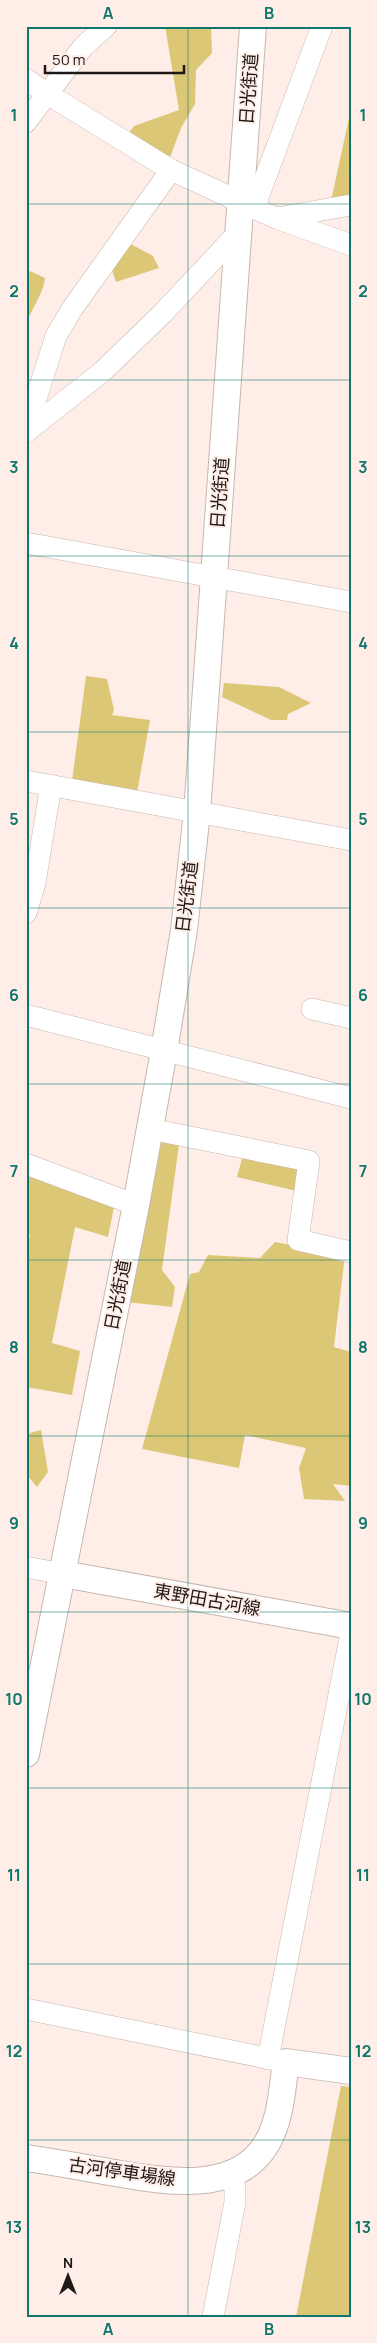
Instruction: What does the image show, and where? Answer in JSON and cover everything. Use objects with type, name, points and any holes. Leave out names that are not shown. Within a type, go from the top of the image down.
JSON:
[{"type":"main road","name":"日光街道","points":[[26,1754],[136,1205],[184,930],[197,812],[240,232],[248,206],[254,26]]},
{"type":"main road","name":"東野田古河線","points":[[63,1574],[351,1626]]},
{"type":"main road","points":[[277,2061],[351,2071]]},
{"type":"main road","name":"古河停車場線","points":[[26,2158],[157,2180],[192,2180],[229,2174],[242,2168],[266,2145],[279,2110],[277,2061]]},
{"type":"street","points":[[26,122],[46,93],[83,47],[106,26]]},
{"type":"street","points":[[248,206],[322,26]]},
{"type":"street","points":[[26,79],[171,170],[276,218],[351,245]]},
{"type":"street","points":[[26,431],[56,336],[72,308],[171,170]]},
{"type":"street","points":[[276,218],[351,206]]},
{"type":"street","points":[[26,431],[103,371],[163,313],[240,232]]},
{"type":"street","points":[[26,543],[351,602]]},
{"type":"street","points":[[26,781],[197,812],[350,834]]},
{"type":"street","points":[[26,913],[35,883],[51,785]]},
{"type":"street","points":[[312,1009],[351,1018]]},
{"type":"street","points":[[26,1015],[351,1098]]},
{"type":"street","points":[[150,1129],[309,1161],[298,1240],[351,1252]]},
{"type":"street","points":[[26,1164],[136,1205]]},
{"type":"street","points":[[26,1567],[63,1574]]},
{"type":"street","points":[[26,2009],[277,2061],[351,1633]]},
{"type":"street","points":[[213,2317],[235,2202],[235,2187],[229,2174]]},
{"type":"shaded area","points":[[165,26],[211,26],[212,53],[196,70],[195,104],[181,128],[169,160],[127,135],[134,126],[179,110]]},
{"type":"shaded area","points":[[349,118],[351,118],[351,197],[331,201]]},
{"type":"shaded area","points":[[127,242],[153,256],[159,268],[116,282],[111,267]]},
{"type":"shaded area","points":[[30,271],[45,278],[42,291],[26,325],[26,275]]},
{"type":"shaded area","points":[[86,676],[107,679],[114,710],[112,715],[150,720],[137,793],[72,781]]},
{"type":"shaded area","points":[[224,683],[279,687],[311,703],[288,714],[287,720],[271,720],[222,697]]},
{"type":"shaded area","points":[[180,1137],[162,1270],[175,1287],[172,1307],[126,1302],[160,1139]]},
{"type":"shaded area","points":[[243,1155],[314,1172],[309,1194],[237,1177]]},
{"type":"shaded area","points":[[26,1169],[115,1202],[108,1237],[75,1227],[52,1343],[80,1351],[72,1395],[26,1387],[26,1255],[30,1234],[26,1233]]},
{"type":"shaded area","points":[[275,1242],[345,1255],[334,1347],[351,1352],[351,1486],[333,1484],[345,1501],[304,1499],[299,1468],[306,1448],[245,1435],[239,1468],[142,1449],[190,1274],[199,1272],[208,1255],[260,1258]]},
{"type":"shaded area","points":[[41,1430],[48,1472],[37,1487],[26,1474],[26,1434]]},
{"type":"shaded area","points":[[341,2086],[351,2087],[351,2317],[296,2317]]}]
